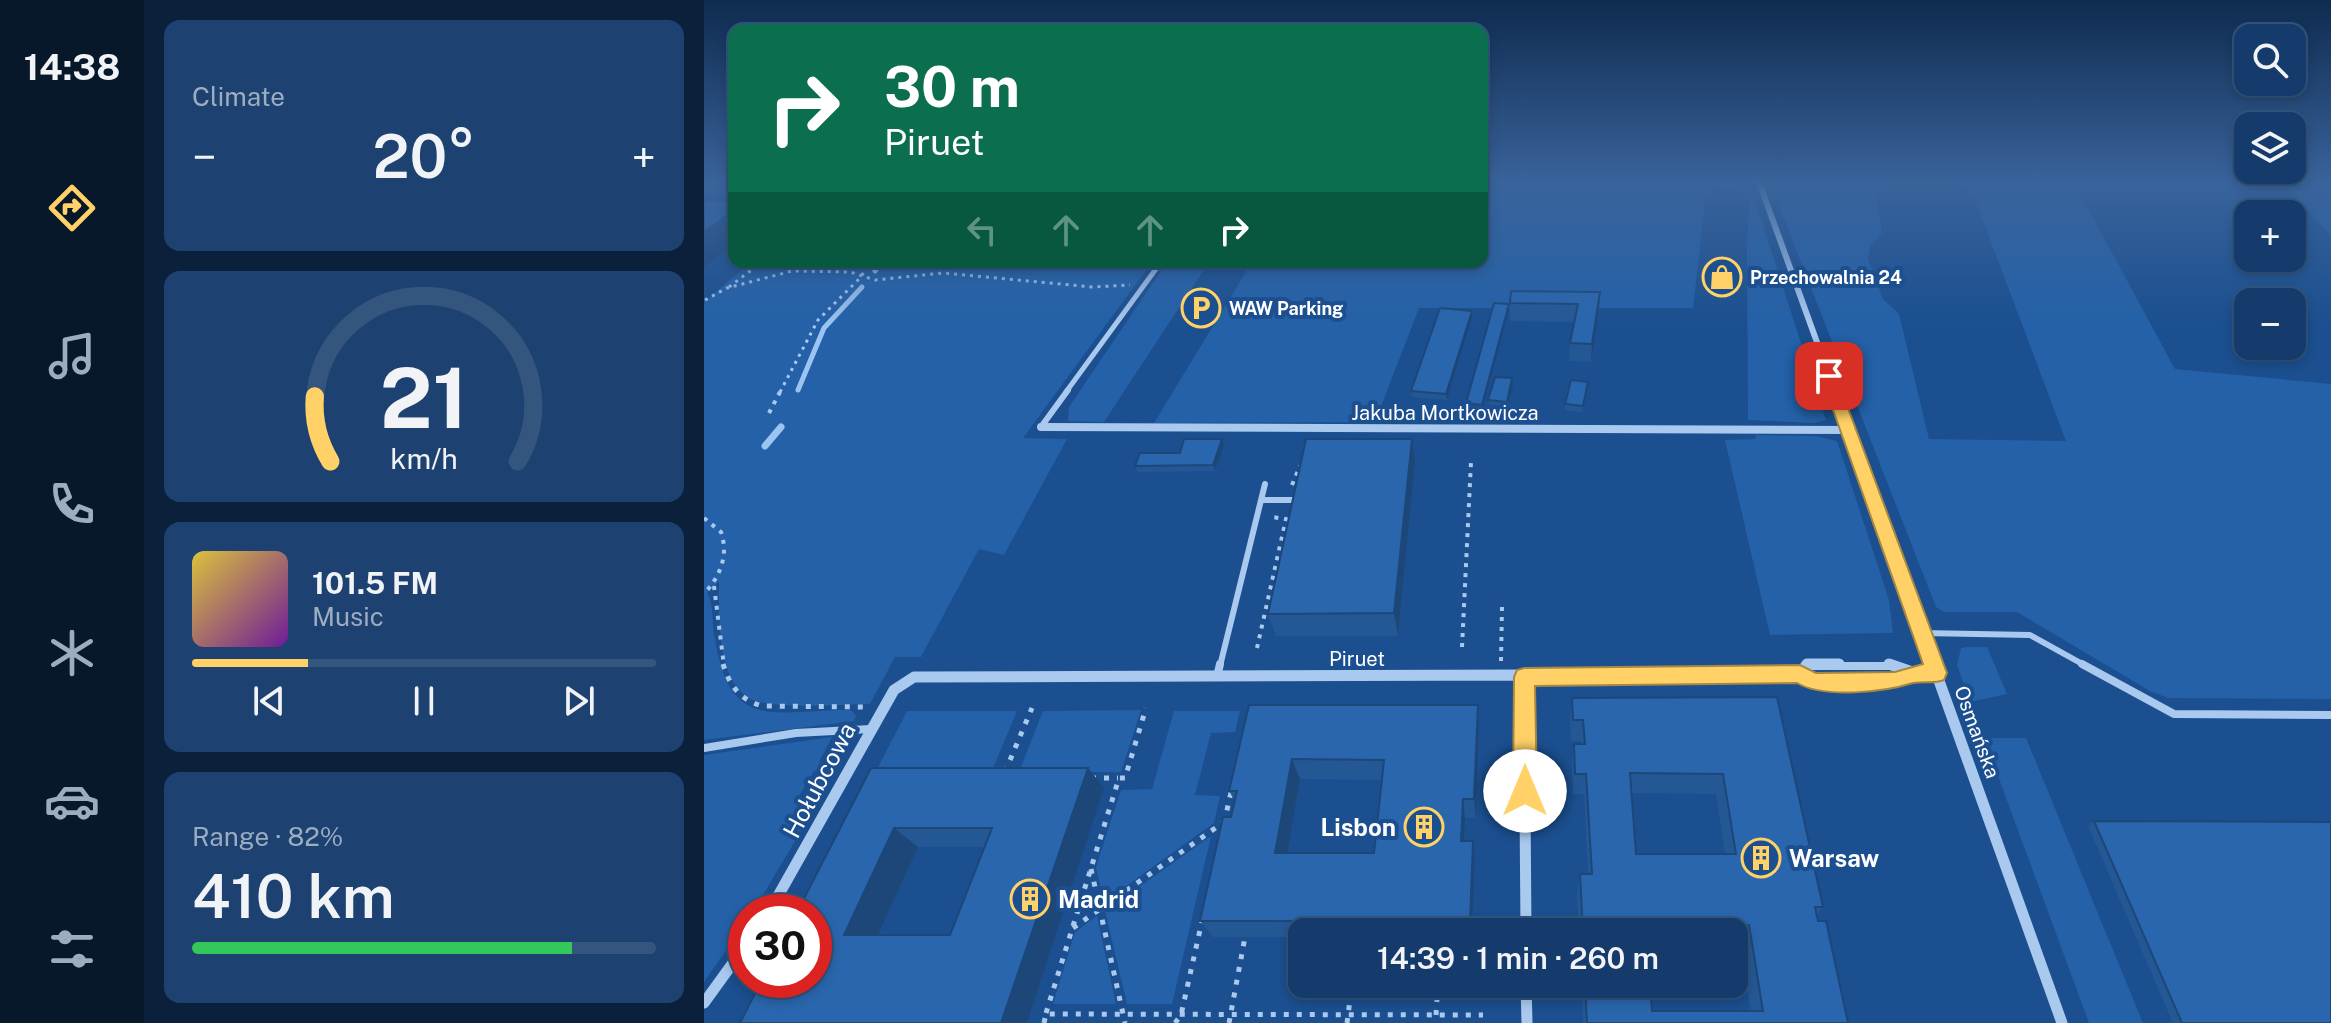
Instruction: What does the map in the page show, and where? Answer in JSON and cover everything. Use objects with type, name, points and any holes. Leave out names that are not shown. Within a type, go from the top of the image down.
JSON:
[{"type":"street","name":"Osmańska","points":[[1776,230],[2062,1023]]},
{"type":"street","name":"Jakuba Mortkowicza","points":[[1041,427],[1848,430]]},
{"type":"street","name":"Piruet","points":[[1800,674],[1807,664],[1887,663],[1915,673],[1937,673]]},
{"type":"street","name":"Piruet","points":[[914,677],[1800,674],[1813,682],[1845,682],[1896,681],[1915,673]]},
{"type":"street","name":"Hołubcowa","points":[[779,894],[883,707],[900,683],[914,677]]},
{"type":"street","points":[[1524,677],[1526,918]]},
{"type":"street","points":[[704,1003],[728,970]]},
{"type":"street","points":[[1526,998],[1527,1023]]},
{"type":"lane","points":[[1041,427],[1157,268]]},
{"type":"lane","points":[[1217,677],[1265,484]]},
{"type":"lane","points":[[1261,500],[1304,500]]},
{"type":"lane","points":[[1922,633],[2030,635],[2174,714],[2331,715]]},
{"type":"lane","points":[[704,748],[796,733],[872,729]]},
{"type":"path","points":[[705,300],[754,268]]},
{"type":"path","points":[[769,413],[818,320],[861,277],[866,268]]},
{"type":"path","points":[[727,288],[749,285],[792,271],[850,272],[875,280],[943,273],[1092,287],[1144,285]]},
{"type":"path","points":[[1257,648],[1286,519],[1271,519],[1280,485],[1295,485],[1302,459]]},
{"type":"path","points":[[1462,647],[1467,608],[1468,519],[1473,480],[1471,462]]},
{"type":"path","points":[[704,518],[718,526],[725,543],[725,557],[714,586],[719,646],[729,683],[745,703],[762,706],[883,707]]},
{"type":"path","points":[[1468,519],[1475,519]]},
{"type":"path","points":[[1466,562],[1472,562]]},
{"type":"path","points":[[704,594],[714,586]]},
{"type":"path","points":[[1501,646],[1502,607]]},
{"type":"path","points":[[1017,778],[1003,778],[1032,708]]},
{"type":"path","points":[[1075,778],[1125,778],[1146,708]]},
{"type":"path","points":[[1044,1023],[1119,778]]},
{"type":"path","points":[[1221,837],[1234,779]]},
{"type":"path","points":[[1071,930],[1224,822]]},
{"type":"path","points":[[1091,867],[1125,1023]]},
{"type":"path","points":[[1175,1023],[1181,1015],[1205,911]]},
{"type":"path","points":[[1229,1023],[1245,937]]},
{"type":"path","points":[[1347,1023],[1350,998]]},
{"type":"path","points":[[1436,1015],[1437,998]]},
{"type":"path","points":[[1046,1014],[1483,1015]]},
{"type":"shaded area","points":[[1488,230],[1702,230],[1693,308],[1419,308],[1375,422],[1154,423],[1248,268],[1488,268]]},
{"type":"shaded area","points":[[1748,230],[1764,230],[1826,420],[1815,423],[1748,420]]},
{"type":"shaded area","points":[[1788,230],[1881,230],[1870,246],[1868,259],[1883,299],[1899,314],[1929,439],[2066,441],[1986,230],[2100,230],[2175,369],[2331,384],[2331,699],[2168,698],[2150,691],[2017,612],[1944,612],[1936,607]]},
{"type":"shaded area","points":[[744,268],[1148,268],[1023,438],[1067,439],[1004,555],[979,549],[921,657],[895,657],[870,704],[788,705],[747,697],[730,674],[721,643],[719,581],[707,593],[722,670],[732,690],[744,703],[759,710],[777,712],[850,710],[856,715],[854,721],[704,740],[704,302]]},
{"type":"shaded area","points":[[1163,268],[1205,268],[1104,422],[1068,421],[1069,407]]},
{"type":"shaded area","points":[[1755,435],[1815,436],[1837,441],[1889,600],[1893,633],[1770,635],[1725,440],[1756,439]]},
{"type":"shaded area","points":[[1987,647],[2007,694],[1970,702],[1957,665],[1961,648]]},
{"type":"shaded area","points":[[1141,710],[1121,772],[1019,772],[1043,711]]},
{"type":"shaded area","points":[[907,711],[1017,711],[991,773],[875,773]]},
{"type":"shaded area","points":[[1174,711],[1240,711],[1235,732],[1211,733],[1195,795],[1220,796],[1214,823],[1104,902],[1096,867],[1121,790],[1152,789]]},
{"type":"shaded area","points":[[832,737],[819,762],[839,763],[835,771],[814,771],[798,798],[820,799],[764,894],[728,894],[728,948],[704,982],[704,755]]},
{"type":"shaded area","points":[[1984,738],[2026,738],[2143,1023],[2089,1023]]},
{"type":"shaded area","points":[[1211,836],[1172,1004],[1127,1004],[1105,911]]},
{"type":"shaded area","points":[[1097,916],[1116,1004],[1053,1004],[1075,932]]},
{"type":"building","points":[[1511,291],[1600,292],[1592,344],[1570,343],[1578,304],[1510,303]]},
{"type":"building","points":[[1494,303],[1509,304],[1482,405],[1466,403]]},
{"type":"building","points":[[1440,308],[1472,311],[1446,394],[1411,391]]},
{"type":"building","points":[[1495,377],[1512,378],[1507,402],[1488,400]]},
{"type":"building","points":[[1571,380],[1588,382],[1583,406],[1565,404]]},
{"type":"building","points":[[1184,439],[1222,439],[1213,465],[1135,466],[1140,453],[1180,453]]},
{"type":"building","points":[[1306,439],[1412,439],[1394,613],[1268,614]]},
{"type":"building","name":"Warsaw","points":[[1777,697],[1823,907],[1815,907],[1818,921],[1826,921],[1848,1023],[1587,1023],[1586,998],[1651,998],[1652,1011],[1763,1011],[1748,918],[1582,918],[1580,874],[1592,874],[1586,774],[1575,774],[1574,744],[1585,744],[1583,720],[1573,720],[1572,698]],"holes":[[[1630,773],[1723,774],[1736,854],[1636,854]]]},
{"type":"building","name":"Lisbon","points":[[1249,705],[1478,705],[1474,799],[1463,799],[1461,841],[1473,841],[1470,918],[1200,921],[1223,817],[1231,817],[1237,791],[1229,791]],"holes":[[[1292,759],[1384,760],[1374,853],[1275,853]]]},
{"type":"building","name":"Madrid","points":[[871,768],[1088,768],[1001,1023],[740,1023],[753,998],[832,998],[832,894],[806,894]],"holes":[[[894,828],[992,828],[950,935],[844,935]]]},
{"type":"building","points":[[2094,821],[2331,822],[2331,1023],[2182,1023]]},
{"type":"waterway","points":[[798,390],[824,328],[862,287]]},
{"type":"waterway","points":[[765,446],[781,427]]},
{"type":"place","name":"Przechowalnia 24","points":[[1722,277]]},
{"type":"place","name":"WAW Parking","points":[[1201,308]]},
{"type":"place","name":"Lisbon","points":[[1424,827]]},
{"type":"place","name":"Warsaw","points":[[1761,858]]},
{"type":"place","name":"Madrid","points":[[1030,899]]},
{"type":"route","points":[[1525,791],[1524,677],[1800,674],[1813,682],[1896,681],[1915,673],[1937,673],[1829,376]]}]
